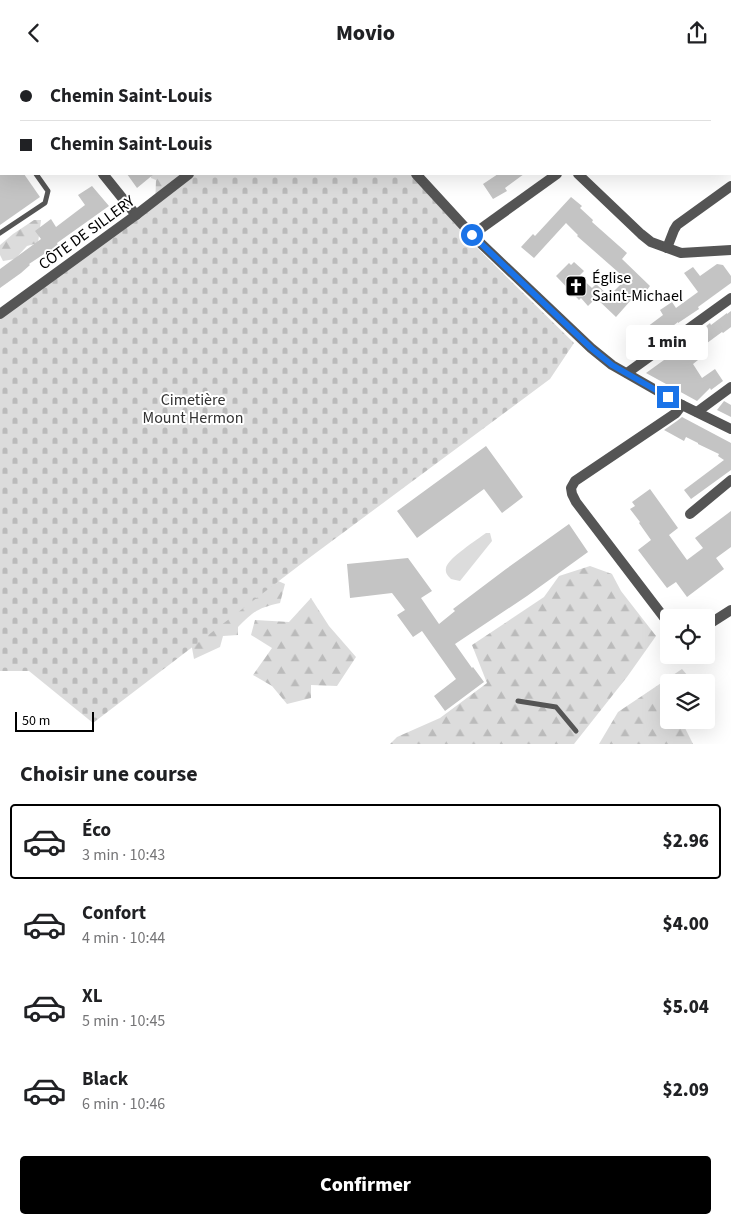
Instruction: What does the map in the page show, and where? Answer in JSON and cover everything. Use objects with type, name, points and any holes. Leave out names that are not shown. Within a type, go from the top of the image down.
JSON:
[{"type":"street","points":[[104,175],[136,215]]},
{"type":"street","name":"CÔTE DE SILLERY","points":[[0,314],[188,175]]},
{"type":"street","points":[[417,175],[472,235],[591,348],[612,365],[682,405],[731,429]]},
{"type":"street","points":[[472,235],[556,175]]},
{"type":"street","points":[[579,175],[651,242],[681,253],[731,250]]},
{"type":"street","points":[[667,248],[677,225],[731,186]]},
{"type":"street","points":[[628,373],[731,298]]},
{"type":"street","points":[[698,412],[731,387]]},
{"type":"street","points":[[660,612],[576,502],[571,488],[575,481],[676,413],[682,405]]},
{"type":"street","points":[[690,514],[731,480]]},
{"type":"street","points":[[715,620],[731,609]]},
{"type":"lane","points":[[0,233],[45,203],[48,191],[37,175]]},
{"type":"lane","points":[[518,701],[556,707],[576,731]]},
{"type":"green space","points":[[151,175],[182,175],[155,209],[156,180],[151,178]]},
{"type":"green space","name":"Cimetière Mount Hermon","points":[[188,175],[412,175],[468,239],[574,343],[550,379],[305,561],[93,723],[29,671],[0,671],[0,314]]},
{"type":"green space","points":[[34,220],[41,220],[38,243],[27,246],[15,259],[3,261],[0,255],[0,245]]},
{"type":"green space","points":[[486,533],[490,533],[492,541],[460,581],[451,579],[446,571],[448,564],[470,544]]},
{"type":"green space","points":[[590,566],[612,574],[621,591],[656,636],[627,677],[574,744],[390,744],[397,737],[440,718],[487,683],[472,645],[544,597],[559,576]]},
{"type":"green space","points":[[269,577],[285,584],[280,603],[257,611],[238,627],[238,635],[223,636],[220,647],[194,659],[189,631]]},
{"type":"green space","points":[[311,598],[329,626],[356,657],[337,686],[311,685],[311,698],[287,704],[272,686],[253,675],[272,648],[251,635],[255,620],[289,622]]},
{"type":"green space","points":[[682,669],[686,674],[675,674]]},
{"type":"green space","points":[[660,684],[660,729],[686,729],[693,744],[599,744],[618,712]]},
{"type":"building","points":[[0,175],[25,175],[40,197],[0,225]]},
{"type":"building","points":[[128,175],[153,175],[137,188]]},
{"type":"building","points":[[496,175],[523,175],[505,188],[507,191],[493,199],[483,184]]},
{"type":"building","points":[[92,186],[109,206],[57,243],[58,245],[50,251],[29,264],[21,273],[0,288],[0,269],[41,239],[35,231],[51,219],[56,227],[85,205],[78,195]]},
{"type":"building","points":[[571,197],[582,206],[580,208],[593,220],[592,222],[627,253],[622,259],[650,286],[643,295],[639,291],[616,317],[596,298],[588,306],[581,298],[579,300],[556,276],[569,263],[571,265],[574,262],[584,271],[579,276],[592,288],[596,284],[608,295],[626,279],[577,236],[566,223],[534,258],[521,247],[533,234],[535,236]]},
{"type":"building","points":[[717,264],[723,265],[731,276],[731,283],[698,307],[699,309],[656,339],[647,327],[663,315],[660,310],[672,302],[676,308],[698,292],[684,273],[693,267],[700,276]]},
{"type":"building","points":[[731,311],[731,327],[703,346],[708,352],[693,364],[702,378],[715,369],[723,381],[711,390],[710,388],[697,401],[646,373],[679,347],[681,349],[702,333],[700,331],[710,323],[711,325]]},
{"type":"building","points":[[724,401],[731,405],[731,417],[717,410]]},
{"type":"building","points":[[682,417],[731,443],[731,470],[691,499],[684,490],[724,460],[718,456],[719,454],[686,437],[684,441],[664,430]]},
{"type":"building","points":[[486,446],[523,497],[502,513],[484,489],[417,538],[397,511]]},
{"type":"building","points":[[650,489],[678,528],[669,535],[687,560],[703,548],[695,538],[731,511],[731,547],[716,558],[724,569],[687,597],[676,582],[667,588],[638,550],[651,540],[630,509],[635,506],[632,502]]},
{"type":"building","points":[[569,524],[588,552],[455,644],[484,682],[445,711],[434,696],[456,679],[422,631],[413,637],[397,615],[405,610],[392,593],[350,598],[347,564],[408,558],[432,591],[421,598],[439,624],[455,611],[453,609]]},
{"type":"place","name":"Église Saint-Michael","points":[[576,286]]},
{"type":"route","points":[[472,235],[591,348],[612,365],[668,397]]}]
